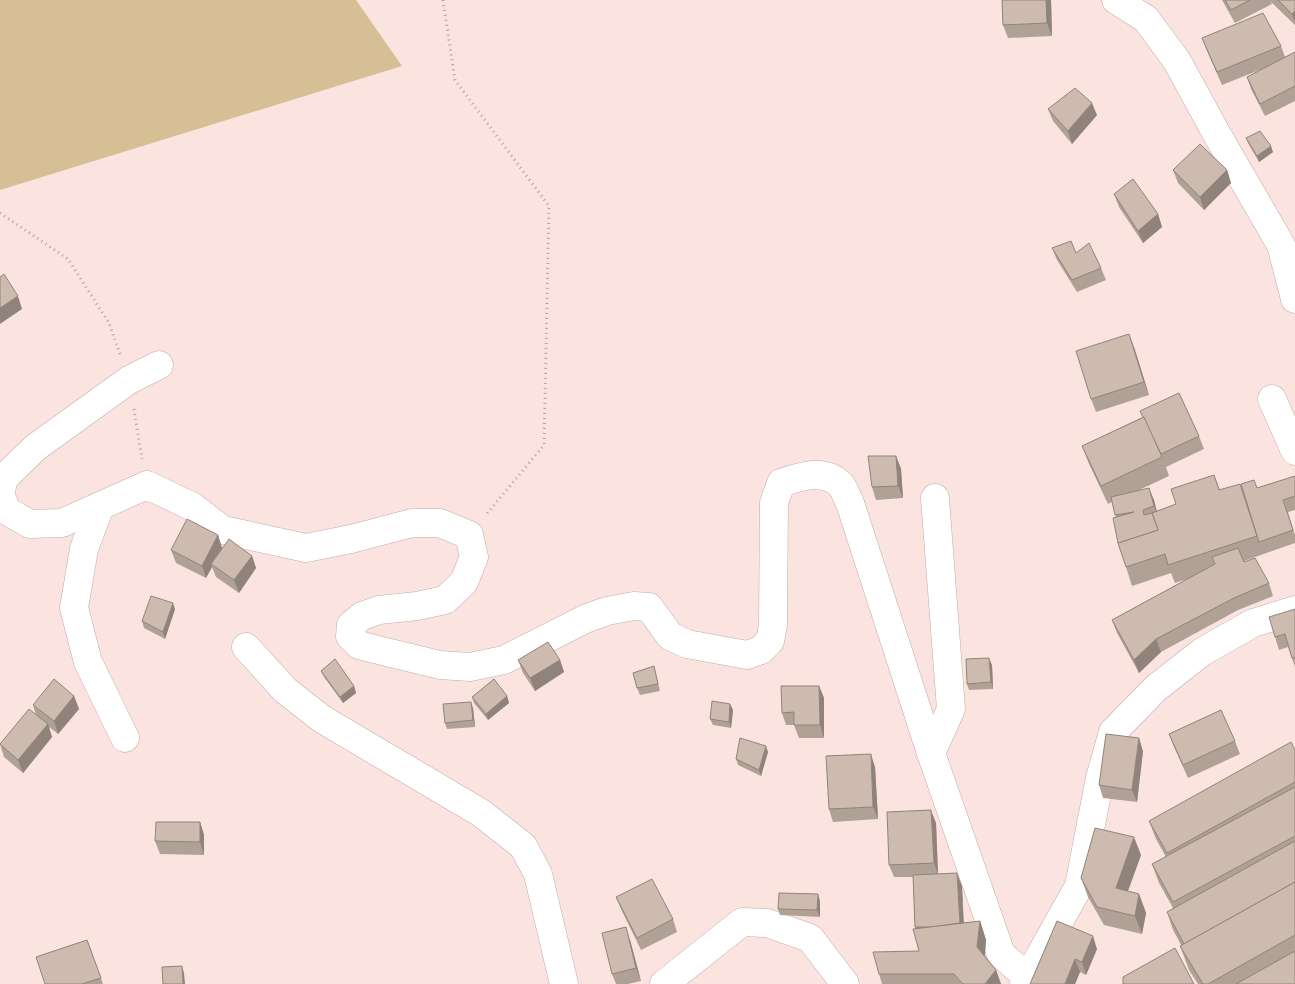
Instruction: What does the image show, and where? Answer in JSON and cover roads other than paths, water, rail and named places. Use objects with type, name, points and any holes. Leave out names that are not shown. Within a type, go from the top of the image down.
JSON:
[{"type":"street","points":[[1116,0],[1146,19],[1177,61],[1281,244],[1295,299]]},
{"type":"street","points":[[159,365],[129,380],[30,453],[4,478],[0,494],[7,511],[30,524],[62,524],[146,485],[193,507],[223,530],[306,548],[351,539],[412,523],[440,524],[469,535],[474,557],[464,582],[445,600],[417,606],[379,610],[362,616],[351,625],[350,636],[359,645],[440,665],[470,667],[504,660],[585,618],[607,611],[634,606],[650,608],[670,636],[687,644],[747,655],[761,650],[770,641],[773,624],[774,503],[782,483],[802,476],[824,475],[841,486],[850,503],[931,753],[1002,954],[1026,981],[1079,886],[1100,778],[1113,732],[1156,688],[1202,652],[1253,623],[1295,610]]},
{"type":"street","points":[[1272,398],[1295,451]]},
{"type":"street","points":[[931,753],[951,708],[935,498]]},
{"type":"street","points":[[100,506],[84,549],[74,608],[88,662],[125,738]]},
{"type":"street","points":[[246,647],[285,690],[322,719],[481,813],[523,846],[538,874],[564,984]]},
{"type":"street","points":[[664,984],[742,922],[767,923],[810,938],[846,984]]}]
